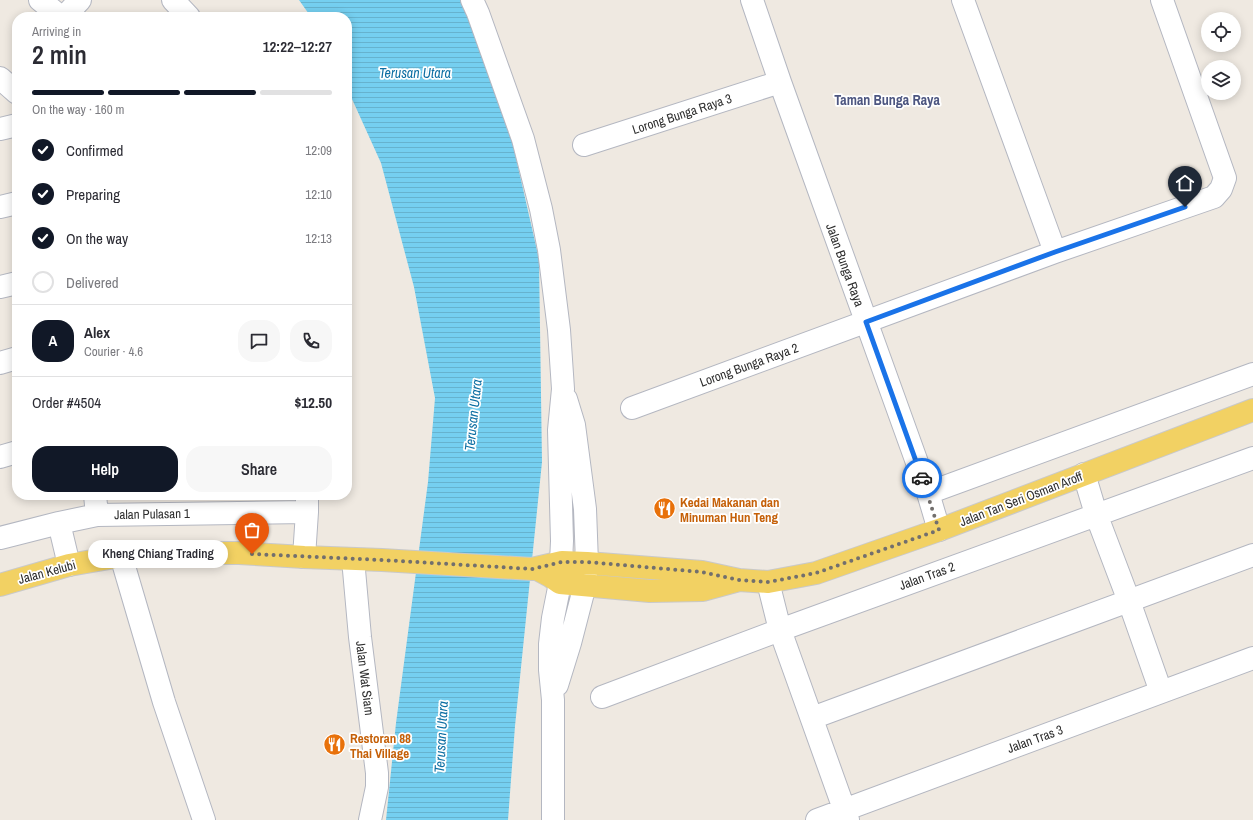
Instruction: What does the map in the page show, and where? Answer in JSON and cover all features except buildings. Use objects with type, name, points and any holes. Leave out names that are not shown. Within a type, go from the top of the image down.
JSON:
[{"type":"main road","name":"Jalan Tan Seri Osman Aroff","points":[[534,569],[562,562],[587,562],[702,572],[739,580],[768,582],[816,573],[939,530],[1253,410]]},
{"type":"main road","name":"Jalan Kelubi","points":[[0,585],[69,565],[121,556],[180,553],[239,553],[534,569]]},
{"type":"main road","name":"Jalan Tan Seri Osman Aroff","points":[[534,569],[550,576],[560,583],[650,591],[703,590],[739,580]]},
{"type":"street","points":[[40,0],[56,12]]},
{"type":"street","points":[[67,12],[80,0]]},
{"type":"street","points":[[173,0],[184,12]]},
{"type":"street","points":[[472,0],[523,139],[541,209],[549,250],[558,323],[563,389],[559,430],[562,562],[550,644],[550,670],[553,700],[553,820]]},
{"type":"street","name":"Jalan Bunga Raya","points":[[752,0],[928,493],[939,530]]},
{"type":"street","points":[[963,0],[1055,252]]},
{"type":"street","name":"Lorong Bunga Raya 2","points":[[632,408],[1055,252],[1214,197],[1221,189],[1225,178],[1162,0]]},
{"type":"street","name":"Lorong Bunga Raya 3","points":[[584,145],[780,82]]},
{"type":"street","points":[[0,129],[12,126]]},
{"type":"street","points":[[0,207],[12,204]]},
{"type":"street","points":[[0,287],[12,284]]},
{"type":"street","points":[[0,363],[12,359]]},
{"type":"street","points":[[928,493],[1253,374]]},
{"type":"street","points":[[553,700],[585,585],[587,562],[586,509],[574,425],[563,389]]},
{"type":"street","points":[[0,457],[12,453]]},
{"type":"street","name":"Jalan Tras 2","points":[[602,697],[780,630],[1253,458]]},
{"type":"street","points":[[1084,474],[1096,514],[1161,692]]},
{"type":"street","points":[[304,557],[307,504]]},
{"type":"street","name":"Jalan Pulasan 1","points":[[0,538],[59,523],[96,505],[307,504]]},
{"type":"street","points":[[59,523],[69,565]]},
{"type":"street","points":[[812,718],[1253,555]]},
{"type":"street","points":[[121,556],[164,702],[204,820]]},
{"type":"street","name":"Jalan Wat Siam","points":[[353,559],[360,637],[377,773],[377,787],[370,820]]},
{"type":"street","points":[[768,582],[780,630],[846,815]]},
{"type":"street","name":"Jalan Tras 3","points":[[818,820],[846,815],[1161,692],[1253,658]]},
{"type":"water","name":"Terusan Utara","points":[[299,0],[461,0],[508,123],[539,259],[542,462],[515,726],[508,820],[386,820],[396,723],[428,482],[435,398],[414,287],[381,163],[352,99],[352,12],[307,12]]},
{"type":"way so far","points":[[252,554],[532,569],[562,562],[587,562],[702,572],[739,580],[768,582],[816,573],[939,530],[922,478]]},
{"type":"place","name":"Kedai Makanan dan Minuman Hun Teng","points":[[664,509]]},
{"type":"place","name":"Kheng Chiang Trading","points":[[252,554]]},
{"type":"place","name":"Restoran 88 Thai Village","points":[[335,745]]},
{"type":"district","name":"Taman Bunga Raya","points":[[887,100]]},
{"type":"route","points":[[922,478],[866,322],[1055,252],[1185,207]]}]
